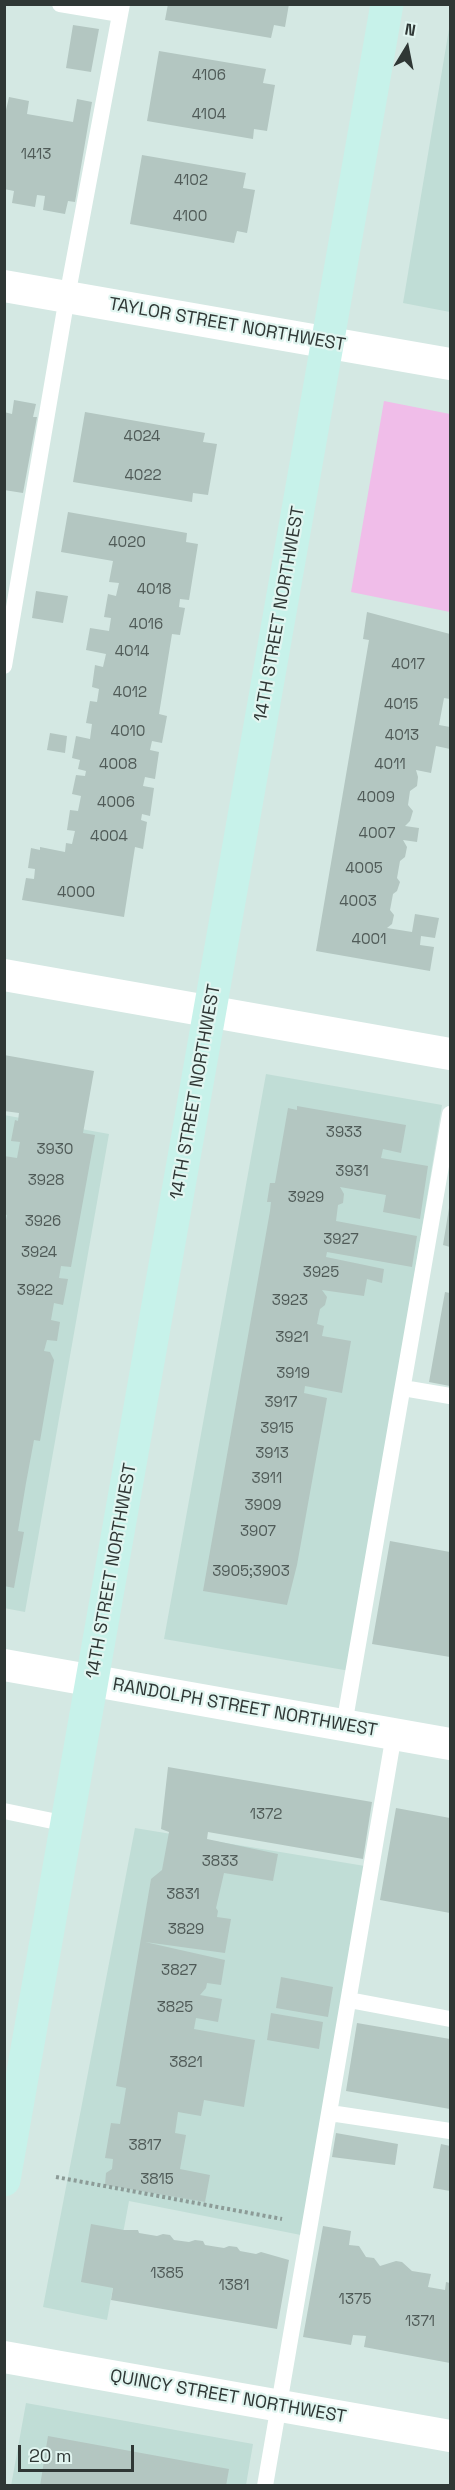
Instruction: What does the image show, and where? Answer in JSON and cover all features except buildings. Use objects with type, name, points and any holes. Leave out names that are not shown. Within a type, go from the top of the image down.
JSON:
[{"type":"main road","name":"14TH STREET NORTHWEST","points":[[5,2172],[387,4]]},
{"type":"street","name":"TAYLOR STREET NORTHWEST","points":[[4,286],[450,364]]},
{"type":"street","points":[[4,975],[450,1054]]},
{"type":"street","name":"RANDOLPH STREET NORTHWEST","points":[[4,1665],[450,1744]]},
{"type":"street","name":"QUINCY STREET NORTHWEST","points":[[4,2357],[450,2436]]},
{"type":"lane","points":[[4,666],[8,631],[67,297],[121,9],[60,4]]},
{"type":"lane","points":[[344,1725],[450,1114]]},
{"type":"lane","points":[[403,1388],[450,1396]]},
{"type":"lane","points":[[265,2486],[394,1734]]},
{"type":"lane","points":[[4,1811],[67,1824]]},
{"type":"lane","points":[[349,2000],[450,2019]]},
{"type":"lane","points":[[330,2113],[450,2131]]},
{"type":"path","points":[[56,2177],[310,2224]]},
{"type":"shaded area","points":[[450,23],[450,312],[403,303]]},
{"type":"shaded area","points":[[384,401],[450,414],[450,612],[351,592]]},
{"type":"shaded area","points":[[266,1074],[442,1105],[350,1671],[164,1639]]},
{"type":"shaded area","points":[[4,1115],[109,1134],[25,1612],[4,1608]]},
{"type":"shaded area","points":[[135,1828],[377,1868],[311,2237],[129,2201],[107,2320],[43,2307]]},
{"type":"shaded area","points":[[26,2403],[253,2444],[246,2485],[11,2486]]}]
